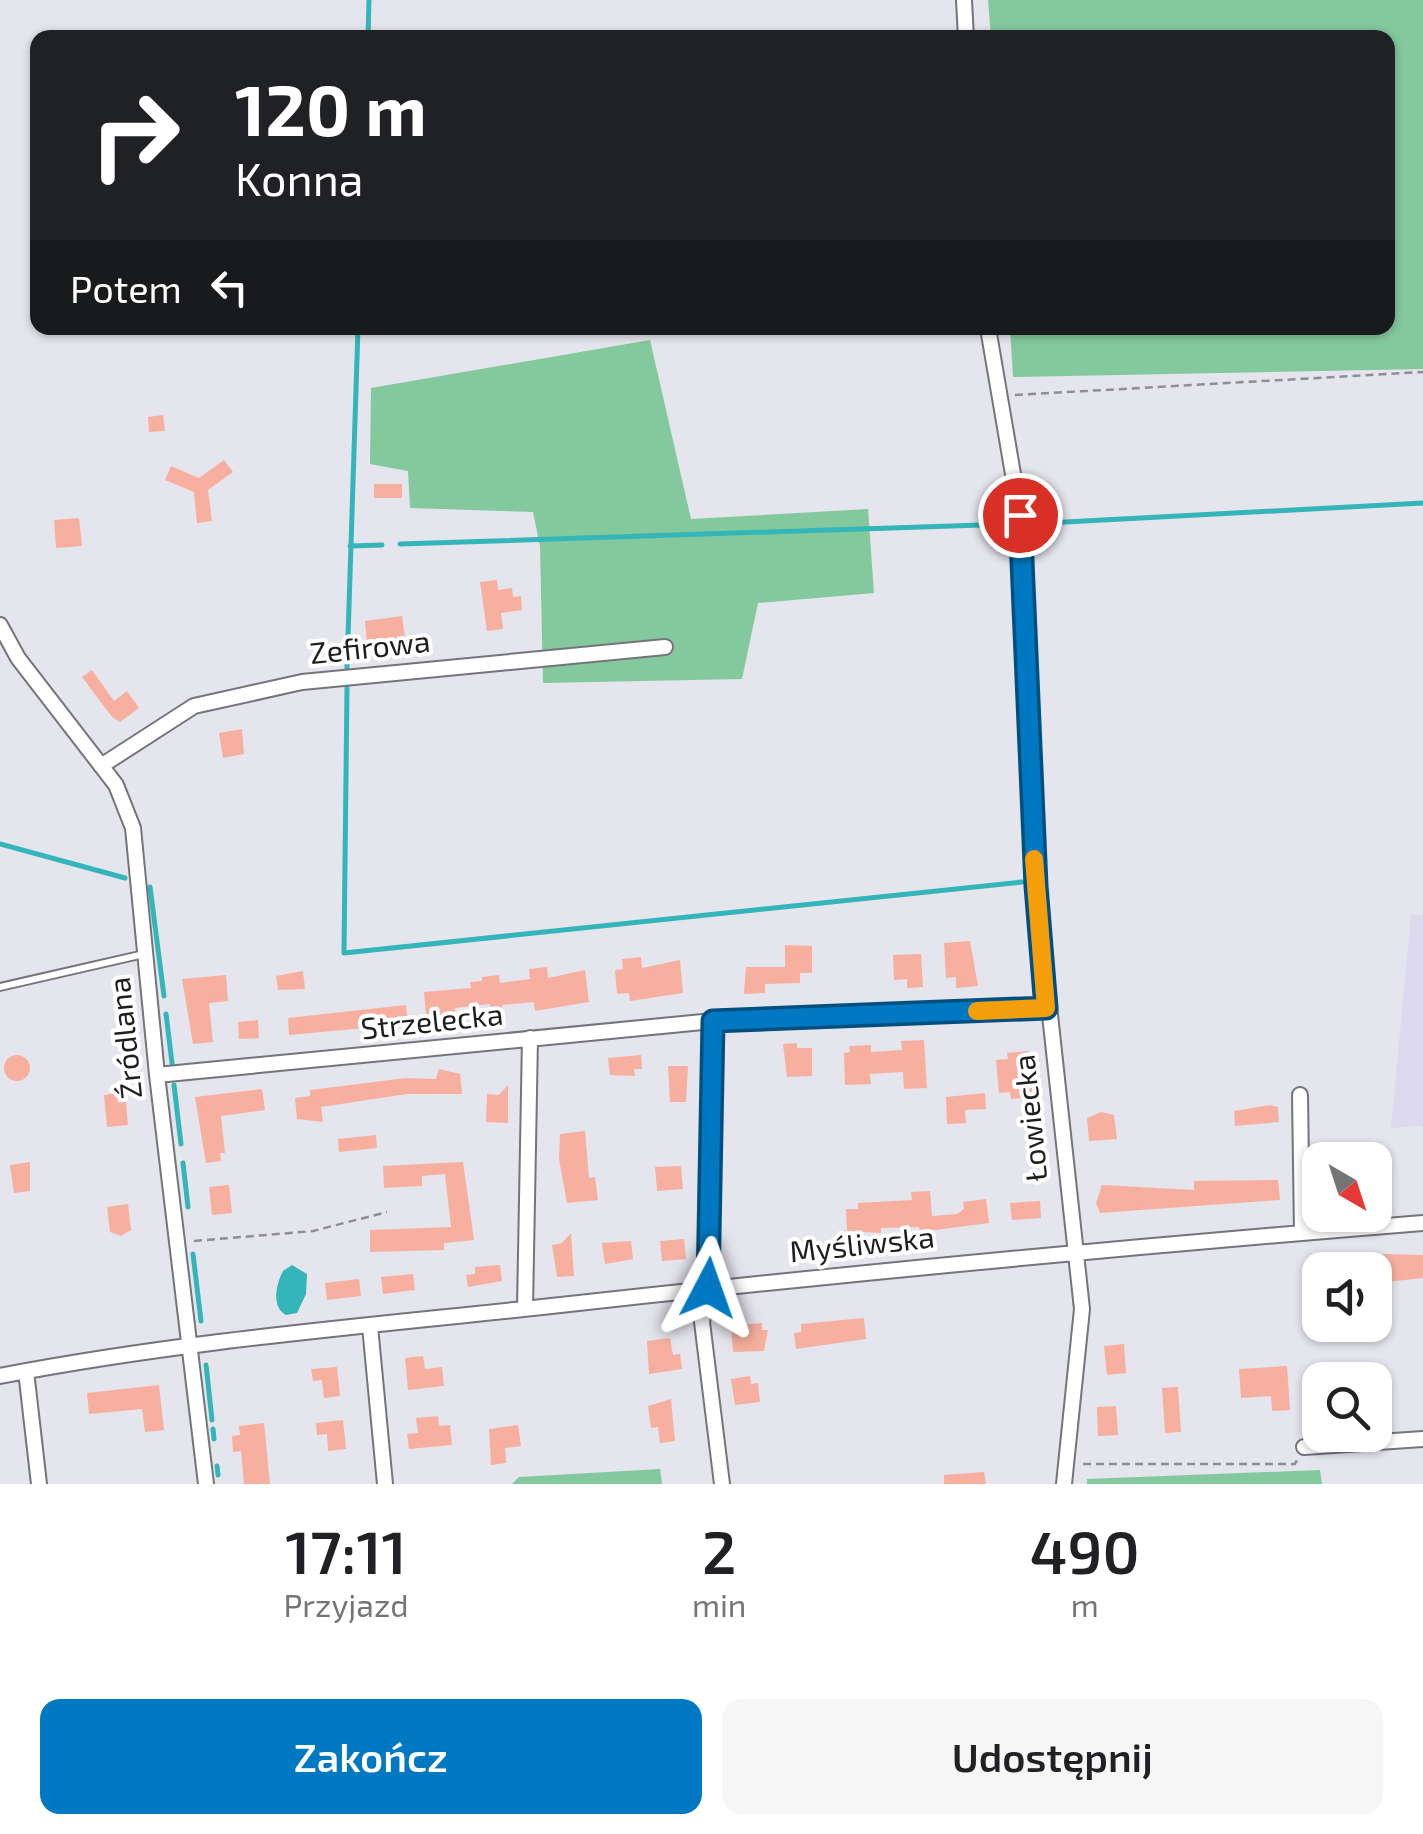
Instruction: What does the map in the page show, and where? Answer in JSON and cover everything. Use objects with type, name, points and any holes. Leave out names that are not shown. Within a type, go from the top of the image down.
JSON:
[{"type":"street","points":[[964,0],[966,30]]},
{"type":"street","name":"Łowiecka","points":[[989,335],[1020,515],[1036,886],[1046,1008],[1082,1310],[1064,1484]]},
{"type":"street","name":"Źródlana","points":[[0,625],[18,658],[124,801],[133,828],[156,1075],[206,1484]]},
{"type":"street","name":"Zefirowa","points":[[101,766],[194,706],[302,682],[665,647]]},
{"type":"street","name":"Strzelecka","points":[[156,1075],[713,1021],[1046,1008]]},
{"type":"street","points":[[713,1021],[708,1288],[702,1304],[702,1343],[722,1484]]},
{"type":"street","points":[[525,1308],[530,1038]]},
{"type":"street","points":[[1300,1096],[1302,1233]]},
{"type":"street","name":"Myśliwska","points":[[0,1376],[189,1347],[708,1288],[1073,1251],[1423,1223]]},
{"type":"street","points":[[370,1326],[386,1484]]},
{"type":"street","points":[[26,1371],[39,1484]]},
{"type":"street","points":[[1392,1441],[1423,1439]]},
{"type":"lane","points":[[0,987],[145,954]]},
{"type":"path","points":[[1001,396],[1423,372]]},
{"type":"path","points":[[178,1243],[313,1231],[387,1212]]},
{"type":"path","points":[[1070,1454],[1082,1464],[1295,1464],[1302,1451]]},
{"type":"shaded area","points":[[1411,914],[1423,915],[1423,1126],[1391,1128]]},
{"type":"green space","points":[[988,0],[1423,0],[1423,369],[1013,377],[1010,335],[1395,335],[1395,30],[990,30]]},
{"type":"green space","points":[[650,340],[691,519],[868,509],[874,593],[758,603],[742,679],[543,683],[540,546],[533,512],[410,508],[408,471],[370,464],[371,388]]},
{"type":"green space","points":[[660,1469],[662,1484],[512,1484],[519,1477]]},
{"type":"green space","points":[[1320,1470],[1322,1484],[1087,1484],[1087,1479]]},
{"type":"water","points":[[292,1265],[307,1274],[306,1294],[297,1313],[286,1315],[278,1307],[277,1289],[283,1271]]},
{"type":"building","points":[[163,415],[165,431],[149,432],[148,417]]},
{"type":"building","points":[[224,460],[233,472],[208,490],[212,521],[197,523],[194,492],[165,480],[171,466],[199,478]]},
{"type":"building","points":[[374,484],[402,484],[402,498],[374,498]]},
{"type":"building","points":[[79,518],[82,546],[56,548],[54,520]]},
{"type":"building","points":[[497,580],[498,590],[512,588],[513,597],[521,596],[522,610],[501,613],[503,629],[487,631],[480,582]]},
{"type":"building","points":[[402,616],[406,644],[391,646],[390,639],[367,642],[365,621]]},
{"type":"building","points":[[92,670],[114,701],[127,691],[139,708],[120,722],[112,717],[82,677]]},
{"type":"building","points":[[242,729],[244,754],[223,758],[219,733]]},
{"type":"building","points":[[970,941],[978,986],[956,988],[956,977],[946,978],[944,943]]},
{"type":"building","points":[[785,945],[812,946],[812,973],[800,973],[800,983],[765,984],[765,993],[744,994],[746,967],[785,967]]},
{"type":"building","points":[[921,954],[923,987],[907,988],[907,979],[894,980],[893,955]]},
{"type":"building","points":[[641,957],[642,968],[680,960],[683,993],[630,1001],[629,993],[617,994],[615,970],[623,969],[622,959]]},
{"type":"building","points":[[547,967],[548,978],[585,970],[589,1002],[535,1011],[534,1002],[502,1005],[503,1014],[491,1015],[490,1004],[455,1008],[455,1016],[426,1014],[424,992],[471,988],[470,982],[482,981],[482,977],[499,975],[500,983],[530,979],[529,969]]},
{"type":"building","points":[[303,971],[305,989],[278,990],[276,976]]},
{"type":"building","points":[[226,975],[228,1001],[209,1003],[213,1042],[193,1044],[182,979]]},
{"type":"building","points":[[406,1005],[408,1024],[289,1035],[288,1018]]},
{"type":"building","points":[[258,1020],[259,1038],[239,1039],[238,1022]]},
{"type":"building","points":[[924,1040],[927,1088],[904,1089],[903,1072],[870,1074],[871,1084],[845,1085],[844,1053],[850,1052],[849,1046],[871,1045],[871,1052],[902,1050],[901,1041]]},
{"type":"building","points":[[797,1043],[797,1048],[812,1048],[812,1076],[787,1077],[783,1044]]},
{"type":"building","points":[[1029,1051],[1033,1097],[1011,1099],[1010,1092],[999,1093],[996,1060],[1008,1059],[1007,1053]]},
{"type":"building","points":[[17,1055],[26,1059],[30,1068],[26,1077],[17,1081],[8,1077],[4,1068],[8,1059]]},
{"type":"building","points":[[641,1055],[642,1069],[634,1069],[635,1076],[610,1075],[608,1058]]},
{"type":"building","points":[[668,1066],[688,1066],[686,1102],[670,1102]]},
{"type":"building","points":[[439,1069],[460,1074],[462,1094],[407,1094],[321,1107],[323,1122],[297,1119],[295,1098],[310,1096],[310,1090],[406,1078],[436,1079]]},
{"type":"building","points":[[508,1085],[508,1123],[486,1122],[487,1094],[499,1095]]},
{"type":"building","points":[[262,1089],[265,1110],[221,1116],[225,1153],[220,1153],[221,1161],[206,1163],[195,1097]]},
{"type":"building","points":[[125,1092],[128,1125],[107,1127],[104,1095]]},
{"type":"building","points":[[985,1093],[986,1109],[965,1110],[966,1123],[947,1124],[946,1097]]},
{"type":"building","points":[[1278,1107],[1279,1122],[1235,1126],[1234,1111]]},
{"type":"building","points":[[1101,1112],[1114,1115],[1117,1139],[1089,1141],[1087,1118]]},
{"type":"building","points":[[585,1131],[589,1178],[595,1177],[598,1200],[567,1203],[559,1159],[560,1134]]},
{"type":"building","points":[[376,1135],[377,1148],[339,1152],[338,1139]]},
{"type":"building","points":[[30,1162],[30,1191],[14,1193],[10,1165]]},
{"type":"building","points":[[463,1162],[474,1240],[444,1243],[444,1250],[370,1252],[370,1230],[451,1227],[445,1174],[422,1176],[422,1186],[384,1188],[383,1166]]},
{"type":"building","points":[[681,1166],[683,1189],[657,1191],[655,1167]]},
{"type":"building","points":[[1278,1180],[1280,1200],[1100,1213],[1096,1203],[1102,1185],[1194,1190],[1194,1181]]},
{"type":"building","points":[[229,1185],[232,1213],[212,1215],[209,1187]]},
{"type":"building","points":[[930,1191],[932,1216],[957,1214],[964,1209],[963,1202],[986,1199],[989,1223],[920,1232],[919,1227],[881,1228],[881,1233],[847,1231],[846,1209],[858,1209],[858,1203],[912,1200],[911,1192]]},
{"type":"building","points":[[1040,1201],[1041,1218],[1012,1220],[1010,1203]]},
{"type":"building","points":[[128,1204],[131,1230],[121,1236],[110,1232],[107,1207]]},
{"type":"building","points":[[571,1233],[574,1276],[557,1277],[552,1245],[562,1243]]},
{"type":"building","points":[[684,1239],[686,1259],[662,1261],[660,1241]]},
{"type":"building","points":[[631,1241],[633,1259],[605,1264],[602,1243]]},
{"type":"building","points":[[1392,1254],[1423,1255],[1423,1278],[1392,1281]]},
{"type":"building","points":[[500,1265],[502,1281],[468,1287],[466,1275],[475,1274],[475,1267]]},
{"type":"building","points":[[413,1274],[415,1290],[383,1294],[381,1277]]},
{"type":"building","points":[[359,1279],[361,1296],[327,1300],[325,1283]]},
{"type":"building","points":[[864,1318],[866,1339],[796,1349],[794,1333],[801,1332],[801,1324]]},
{"type":"building","points":[[762,1323],[762,1330],[768,1330],[764,1351],[733,1352],[731,1326]]},
{"type":"building","points":[[670,1338],[673,1355],[680,1354],[682,1369],[649,1374],[647,1341]]},
{"type":"building","points":[[1124,1344],[1126,1373],[1107,1375],[1104,1346]]},
{"type":"building","points":[[423,1356],[425,1369],[442,1367],[444,1386],[408,1390],[405,1358]]},
{"type":"building","points":[[1287,1366],[1290,1410],[1272,1411],[1271,1396],[1241,1398],[1239,1369]]},
{"type":"building","points":[[337,1367],[340,1396],[324,1398],[322,1380],[313,1381],[311,1369]]},
{"type":"building","points":[[750,1376],[751,1384],[758,1383],[760,1402],[735,1405],[731,1379]]},
{"type":"building","points":[[159,1385],[164,1430],[145,1432],[142,1409],[89,1414],[87,1393]]},
{"type":"building","points":[[1178,1387],[1181,1432],[1165,1433],[1162,1388]]},
{"type":"building","points":[[671,1399],[675,1441],[660,1443],[658,1427],[651,1428],[648,1406]]},
{"type":"building","points":[[1116,1406],[1118,1435],[1098,1436],[1097,1407]]},
{"type":"building","points":[[438,1416],[439,1426],[450,1425],[452,1445],[409,1449],[407,1434],[418,1433],[416,1418]]},
{"type":"building","points":[[343,1420],[346,1449],[328,1451],[327,1434],[317,1435],[316,1423]]},
{"type":"building","points":[[264,1423],[270,1484],[244,1484],[241,1451],[233,1452],[232,1436],[240,1435],[239,1426]]},
{"type":"building","points":[[518,1425],[521,1446],[505,1448],[506,1463],[491,1465],[489,1429]]},
{"type":"building","points":[[984,1472],[986,1484],[944,1484],[944,1475]]},
{"type":"waterway","points":[[368,30],[369,0]]},
{"type":"waterway","points":[[347,668],[358,335]]},
{"type":"waterway","points":[[1028,524],[1423,503]]},
{"type":"waterway","points":[[400,544],[1012,524]]},
{"type":"waterway","points":[[350,546],[382,545]]},
{"type":"waterway","points":[[347,688],[344,953],[1022,882]]},
{"type":"waterway","points":[[0,844],[125,878]]},
{"type":"waterway","points":[[150,887],[164,996]]},
{"type":"waterway","points":[[166,1014],[172,1063]]},
{"type":"waterway","points":[[174,1085],[181,1144]]},
{"type":"waterway","points":[[183,1163],[188,1207]]},
{"type":"waterway","points":[[193,1254],[201,1321]]},
{"type":"waterway","points":[[206,1365],[212,1420]]},
{"type":"waterway","points":[[213,1429],[214,1439]]},
{"type":"waterway","points":[[217,1466],[218,1475]]},
{"type":"slow traffic","points":[[977,1011],[1046,1008],[1034,859]]},
{"type":"route","points":[[708,1288],[713,1021],[1046,1008],[1036,886],[1020,515]]}]
